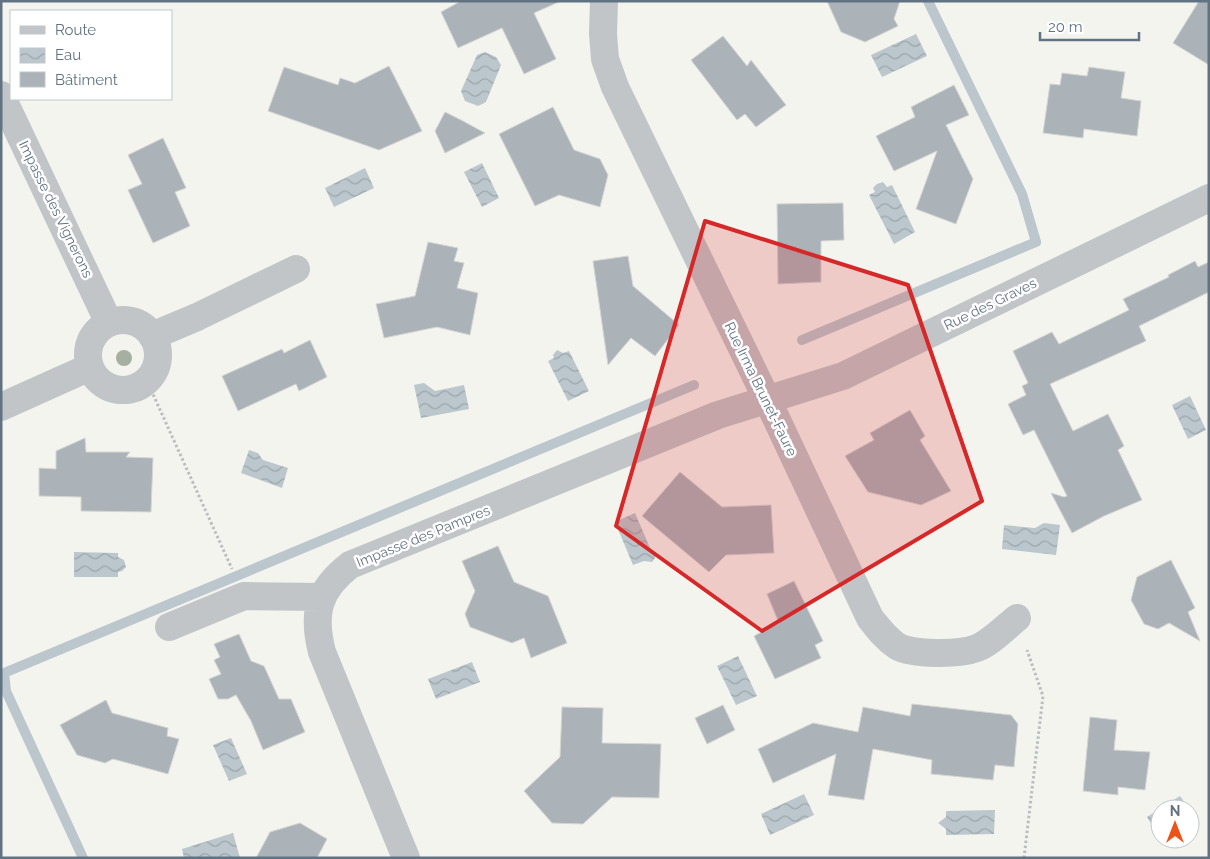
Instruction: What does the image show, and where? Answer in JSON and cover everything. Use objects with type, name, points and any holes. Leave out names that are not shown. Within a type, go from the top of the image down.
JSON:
[{"type":"street","name":"Rue Irma Brunet-Faure","points":[[604,1],[603,34],[605,59],[615,86],[767,399],[870,618],[888,639],[898,647],[918,652],[947,653],[977,648],[1017,618]]},
{"type":"street","name":"Impasse des Vignerons","points":[[1,95],[109,323]]},
{"type":"street","name":"Rue des Graves","points":[[767,399],[843,376],[1209,198]]},
{"type":"street","points":[[152,336],[197,317],[296,269]]},
{"type":"street","points":[[121,320],[133,322],[144,327],[152,336],[157,347],[157,360],[154,371],[147,381],[136,387],[124,390],[112,388],[101,383],[93,374],[88,363],[91,339],[109,323],[121,320]]},
{"type":"street","points":[[1,407],[90,367]]},
{"type":"street","name":"Impasse des Pampres","points":[[406,858],[318,638],[318,610],[321,597],[328,585],[350,565],[718,415],[767,399]]},
{"type":"street","points":[[169,627],[244,596],[321,597]]},
{"type":"path","points":[[147,381],[231,568]]},
{"type":"path","points":[[1017,618],[1043,696],[1024,858]]},
{"type":"highlighted area","points":[[705,221],[908,285],[982,501],[762,631],[616,526]]},
{"type":"water","points":[[916,34],[927,56],[882,77],[871,55]]},
{"type":"water","points":[[485,52],[496,57],[501,65],[486,102],[478,106],[465,101],[461,91],[477,55]]},
{"type":"water","points":[[482,163],[499,198],[482,207],[464,172]]},
{"type":"water","points":[[365,168],[374,188],[334,207],[325,188]]},
{"type":"water","points":[[883,182],[887,187],[892,185],[915,232],[894,244],[869,195],[875,192],[873,188],[877,184]]},
{"type":"water","points":[[557,350],[563,353],[569,351],[589,391],[568,401],[548,361],[554,358],[553,355]]},
{"type":"water","points":[[424,383],[435,391],[464,385],[469,409],[421,418],[414,385]]},
{"type":"water","points":[[1190,396],[1206,430],[1188,439],[1172,405]]},
{"type":"water","points":[[249,450],[258,453],[263,460],[288,468],[282,488],[241,473]]},
{"type":"water","points":[[635,513],[650,548],[656,553],[652,562],[644,561],[633,565],[615,522]]},
{"type":"water","points":[[1044,523],[1060,525],[1056,555],[1002,549],[1004,525],[1035,528]]},
{"type":"water","points":[[74,552],[118,553],[118,557],[124,560],[126,567],[118,572],[118,577],[74,577]]},
{"type":"water","points":[[738,656],[757,696],[736,705],[717,666]]},
{"type":"water","points":[[472,662],[480,682],[436,699],[428,679]]},
{"type":"water","points":[[231,738],[247,774],[229,781],[213,745]]},
{"type":"water","points":[[804,794],[814,815],[770,835],[761,814]]},
{"type":"water","points":[[995,810],[994,834],[946,835],[946,829],[938,823],[946,817],[946,811]]},
{"type":"water","points":[[233,833],[240,858],[184,858],[182,849]]},
{"type":"building","points":[[461,1],[561,1],[534,13],[556,59],[524,74],[502,28],[458,48],[441,12]]},
{"type":"building","points":[[827,1],[900,1],[894,19],[898,26],[865,42],[841,32]]},
{"type":"building","points":[[1199,1],[1209,1],[1209,65],[1173,43]]},
{"type":"building","points":[[723,36],[747,66],[751,60],[786,105],[756,127],[745,114],[737,120],[691,60]]},
{"type":"building","points":[[389,66],[422,131],[379,150],[268,111],[284,67],[338,85],[340,78],[355,83]]},
{"type":"building","points":[[1089,67],[1125,72],[1121,98],[1141,101],[1137,136],[1084,129],[1083,138],[1043,133],[1050,84],[1060,85],[1062,73],[1087,76]]},
{"type":"building","points":[[954,85],[969,115],[946,125],[973,179],[956,224],[916,209],[937,151],[894,171],[876,136],[915,117],[911,107]]},
{"type":"building","points":[[553,107],[574,150],[600,159],[608,175],[600,207],[559,195],[535,206],[499,134]]},
{"type":"building","points":[[445,112],[485,133],[445,153],[435,131]]},
{"type":"building","points":[[163,138],[186,188],[175,192],[190,226],[153,243],[128,190],[142,184],[128,155]]},
{"type":"building","points":[[843,203],[844,240],[821,241],[821,282],[778,284],[777,204]]},
{"type":"building","points":[[428,242],[458,248],[454,261],[464,263],[457,288],[478,293],[470,335],[437,327],[384,338],[376,304],[415,296]]},
{"type":"building","points":[[628,256],[633,286],[679,325],[655,356],[631,338],[608,365],[593,261]]},
{"type":"building","points":[[1195,261],[1198,267],[1209,262],[1209,292],[1139,326],[1146,341],[1050,384],[1073,431],[1108,414],[1124,446],[1118,450],[1142,500],[1104,516],[1072,533],[1051,493],[1064,497],[1067,496],[1034,430],[1023,435],[1008,404],[1026,395],[1022,386],[1028,383],[1013,351],[1052,332],[1059,344],[1129,310],[1123,299],[1169,277],[1168,275]]},
{"type":"building","points":[[310,340],[327,377],[299,391],[296,384],[238,411],[222,376],[282,349],[284,353]]},
{"type":"building","points":[[910,410],[925,436],[920,440],[951,491],[921,505],[868,492],[845,456],[874,440],[870,433]]},
{"type":"building","points":[[85,438],[86,452],[130,452],[126,457],[153,458],[151,512],[81,511],[81,497],[39,496],[39,468],[56,469],[56,451]]},
{"type":"building","points":[[680,472],[722,507],[771,505],[774,553],[726,555],[709,572],[642,516]]},
{"type":"building","points":[[498,546],[514,582],[548,596],[567,643],[531,658],[524,638],[512,643],[470,627],[465,614],[475,591],[462,561]]},
{"type":"building","points":[[1171,560],[1195,608],[1188,612],[1200,641],[1169,623],[1158,629],[1144,624],[1131,600],[1137,577]]},
{"type":"building","points":[[794,581],[823,641],[815,645],[821,658],[775,679],[754,636],[779,623],[767,594]]},
{"type":"building","points":[[239,634],[251,661],[264,666],[279,699],[291,699],[305,732],[263,750],[251,721],[236,695],[228,699],[218,699],[209,679],[221,674],[214,660],[220,657],[214,644]]},
{"type":"building","points":[[106,700],[112,713],[168,728],[167,736],[179,739],[168,774],[113,759],[105,763],[77,755],[60,725]]},
{"type":"building","points":[[912,704],[1011,715],[1018,724],[1014,767],[995,765],[993,780],[931,774],[932,760],[873,749],[864,800],[828,795],[836,754],[773,783],[758,749],[813,723],[858,732],[863,707],[910,716]]},
{"type":"building","points":[[723,705],[735,730],[707,744],[695,718]]},
{"type":"building","points":[[562,707],[603,708],[602,743],[661,744],[659,798],[612,797],[583,824],[552,823],[524,791],[560,757]]},
{"type":"building","points":[[1090,717],[1117,720],[1114,750],[1150,752],[1145,790],[1118,787],[1118,795],[1083,791]]},
{"type":"building","points":[[300,823],[327,839],[317,858],[256,858],[270,832]]},
{"type":"waterway","points":[[802,340],[1036,242],[1022,194],[928,1]]},
{"type":"waterway","points":[[83,858],[6,691],[4,673],[694,385]]}]
